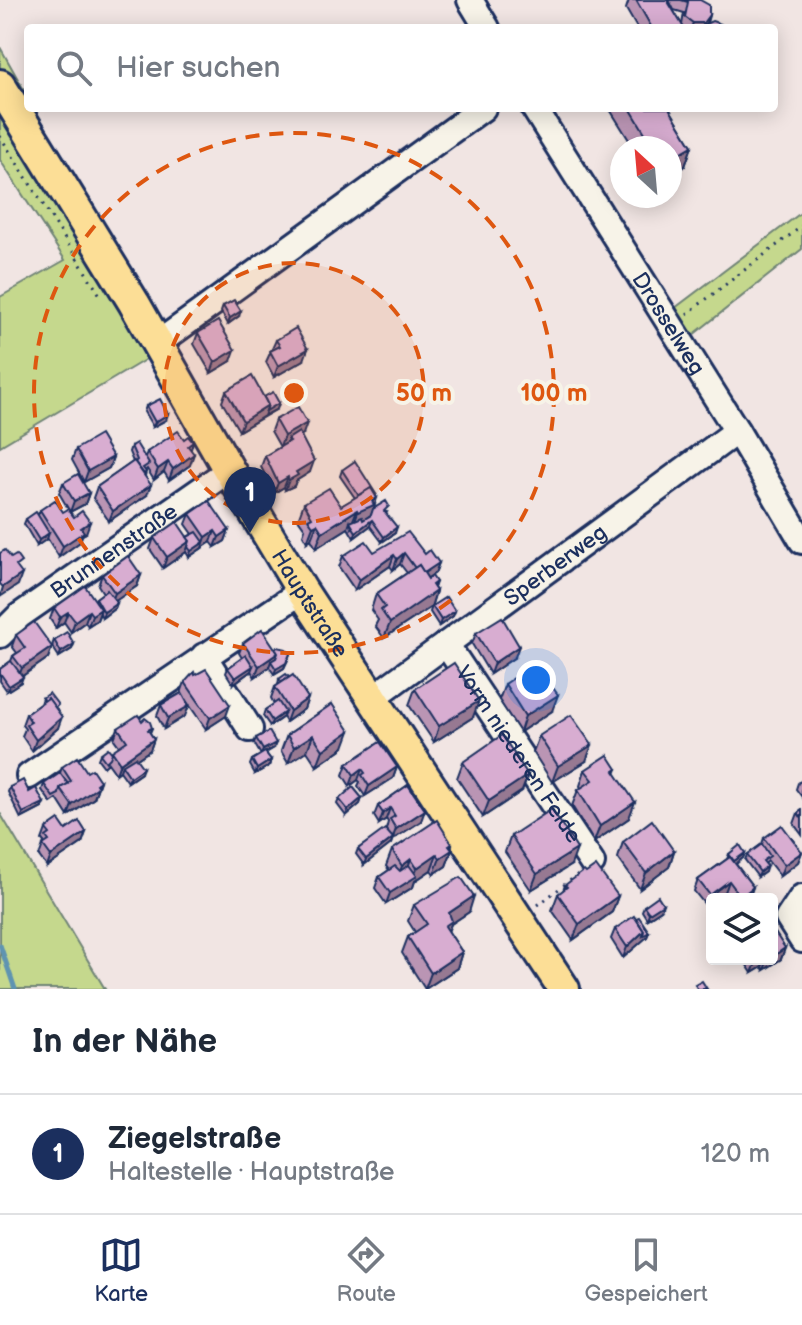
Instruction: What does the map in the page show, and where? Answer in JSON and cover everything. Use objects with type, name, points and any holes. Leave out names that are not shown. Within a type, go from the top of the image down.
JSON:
[{"type":"main road","name":"Hauptstraße","points":[[0,85],[302,591],[564,989]]},
{"type":"street","points":[[470,0],[485,24]]},
{"type":"street","points":[[157,344],[477,112]]},
{"type":"street","name":"Drosselweg","points":[[536,112],[737,431],[802,541]]},
{"type":"street","name":"Sperberweg","points":[[374,697],[737,431]]},
{"type":"street","name":"Brunnenstraße","points":[[0,635],[19,616],[229,470]]},
{"type":"street","points":[[29,776],[302,591]]},
{"type":"street","name":"Vorm niederen Felde","points":[[446,644],[592,863]]},
{"type":"street","points":[[204,656],[250,729]]},
{"type":"street","points":[[802,897],[788,918],[802,940]]},
{"type":"path","points":[[670,327],[802,226]]},
{"type":"path","points":[[519,919],[592,863]]},
{"type":"green space","points":[[0,47],[24,90],[24,112],[36,112],[162,326],[234,297],[143,361],[0,446],[0,297],[65,260],[0,160]]},
{"type":"green space","points":[[530,112],[552,112],[671,311],[802,212],[802,249],[688,339],[802,525],[802,554],[744,457],[724,451],[722,419]]},
{"type":"green space","points":[[0,813],[105,989],[0,989]]},
{"type":"building","points":[[636,0],[667,0],[682,24],[650,24]]},
{"type":"building","points":[[681,0],[700,0],[709,5],[709,15],[703,23],[693,23],[685,17],[688,2]]},
{"type":"building","points":[[632,112],[671,112],[692,146],[682,152],[682,136],[647,136]]},
{"type":"building","points":[[234,300],[241,311],[230,318],[223,306]]},
{"type":"building","points":[[218,321],[235,350],[215,362],[198,333]]},
{"type":"building","points":[[296,328],[308,349],[278,366],[270,351],[280,346],[276,340]]},
{"type":"building","points":[[252,376],[268,405],[243,421],[226,391]]},
{"type":"building","points":[[273,392],[279,403],[266,411],[268,405],[264,397]]},
{"type":"building","points":[[160,399],[168,414],[155,422],[146,406]]},
{"type":"building","points":[[298,407],[307,423],[284,436],[275,420]]},
{"type":"building","points":[[178,431],[184,439],[188,436],[193,442],[188,446],[194,454],[173,469],[168,462],[158,469],[147,452]]},
{"type":"building","points":[[299,432],[314,461],[296,472],[298,475],[278,483],[265,456]]},
{"type":"building","points":[[100,435],[113,457],[88,471],[76,449]]},
{"type":"building","points":[[136,443],[149,464],[143,468],[144,474],[135,462],[137,460],[131,446]]},
{"type":"building","points":[[134,461],[151,485],[113,511],[97,487]]},
{"type":"building","points":[[355,461],[376,494],[371,488],[359,496],[342,470]]},
{"type":"building","points":[[78,474],[89,493],[74,501],[63,483]]},
{"type":"building","points":[[329,488],[341,506],[371,488],[377,498],[372,501],[374,505],[357,510],[322,532],[317,524],[313,526],[308,519],[312,517],[304,503]]},
{"type":"building","points":[[55,500],[63,512],[68,509],[74,517],[82,511],[90,522],[81,528],[84,532],[63,546],[40,510]]},
{"type":"building","points":[[209,501],[229,530],[219,537],[215,531],[206,537],[190,514]]},
{"type":"building","points":[[386,501],[389,506],[384,511],[397,527],[384,537],[372,520],[356,532],[350,522],[362,517],[363,520]]},
{"type":"building","points":[[36,512],[49,533],[39,540],[26,519]]},
{"type":"building","points":[[177,522],[190,541],[167,557],[154,538]]},
{"type":"building","points":[[197,532],[204,542],[191,551],[187,537]]},
{"type":"building","points":[[408,532],[425,554],[430,550],[439,563],[424,573],[419,565],[415,568],[404,553],[397,559],[394,555],[359,580],[343,556],[366,541],[374,552]]},
{"type":"building","points":[[5,550],[11,558],[16,555],[21,562],[16,566],[22,574],[3,587],[0,584],[0,553]]},
{"type":"building","points":[[128,556],[141,575],[115,593],[102,575]]},
{"type":"building","points":[[419,565],[428,579],[432,576],[436,582],[432,585],[436,591],[390,623],[381,610],[385,607],[376,594]]},
{"type":"building","points":[[85,586],[101,609],[92,615],[89,611],[75,621],[68,612],[60,617],[54,608]]},
{"type":"building","points":[[107,590],[117,603],[104,612],[96,598]]},
{"type":"building","points":[[446,597],[455,611],[441,620],[432,606]]},
{"type":"building","points":[[502,617],[519,646],[494,663],[476,633]]},
{"type":"building","points":[[34,622],[52,647],[22,668],[13,656],[25,648],[16,635]]},
{"type":"building","points":[[262,629],[278,653],[259,666],[243,643]]},
{"type":"building","points":[[67,632],[74,644],[61,652],[54,640]]},
{"type":"building","points":[[277,647],[286,649],[290,654],[286,663],[276,669],[271,661],[276,658]]},
{"type":"building","points":[[246,655],[253,666],[235,678],[228,668]]},
{"type":"building","points":[[11,661],[23,677],[9,686],[0,669]]},
{"type":"building","points":[[454,663],[479,701],[439,726],[415,689]]},
{"type":"building","points":[[536,663],[558,695],[525,716],[505,684]]},
{"type":"building","points":[[206,669],[230,705],[210,718],[185,682],[194,672],[195,675]]},
{"type":"building","points":[[293,675],[308,698],[290,711],[275,687]]},
{"type":"building","points":[[49,693],[58,705],[55,708],[48,698],[44,701],[42,698]]},
{"type":"building","points":[[182,693],[189,706],[168,718],[161,705]]},
{"type":"building","points":[[48,698],[62,717],[36,740],[26,725],[31,722],[26,714]]},
{"type":"building","points":[[278,701],[285,712],[272,721],[265,710]]},
{"type":"building","points":[[332,704],[350,731],[323,750],[313,735],[294,747],[287,735]]},
{"type":"building","points":[[138,715],[142,721],[145,718],[150,722],[152,728],[148,730],[154,739],[120,763],[112,751],[127,741],[118,728]]},
{"type":"building","points":[[571,715],[592,745],[558,766],[539,736]]},
{"type":"building","points":[[269,731],[276,743],[263,750],[256,738]]},
{"type":"building","points":[[502,735],[528,775],[489,801],[463,762]]},
{"type":"building","points":[[380,742],[397,767],[369,786],[362,769],[354,775],[347,764]]},
{"type":"building","points":[[108,748],[112,753],[106,762],[100,754]]},
{"type":"building","points":[[265,752],[271,760],[257,769],[252,760]]},
{"type":"building","points":[[608,755],[617,769],[614,771],[635,802],[600,826],[578,790],[593,780],[585,770]]},
{"type":"building","points":[[77,757],[87,772],[92,769],[100,781],[96,784],[98,787],[72,805],[60,788],[71,781],[62,767]]},
{"type":"building","points":[[135,757],[143,768],[130,777],[122,765]]},
{"type":"building","points":[[60,773],[68,784],[53,797],[44,784]]},
{"type":"building","points":[[23,780],[29,792],[36,788],[44,803],[23,813],[10,787]]},
{"type":"building","points":[[408,785],[425,810],[396,829],[390,819],[395,816],[390,808],[383,813],[378,806]]},
{"type":"building","points":[[353,787],[362,798],[348,810],[339,799]]},
{"type":"building","points":[[552,809],[577,849],[537,874],[511,836]]},
{"type":"building","points":[[59,820],[66,830],[79,821],[86,832],[51,856],[43,845],[49,841],[46,837],[50,834],[46,829]]},
{"type":"building","points":[[437,820],[452,844],[449,846],[452,850],[440,858],[437,854],[417,868],[411,859],[402,866],[392,850]]},
{"type":"building","points":[[652,820],[674,851],[646,873],[623,842]]},
{"type":"building","points":[[782,825],[802,852],[784,865],[764,838]]},
{"type":"building","points":[[385,829],[393,838],[366,859],[358,849]]},
{"type":"building","points":[[762,844],[770,856],[763,861],[767,866],[760,872],[747,855]]},
{"type":"building","points":[[740,845],[745,853],[734,861],[729,854]]},
{"type":"building","points":[[730,857],[753,887],[746,893],[738,893],[729,881],[708,893],[698,880]]},
{"type":"building","points":[[409,865],[417,876],[390,893],[379,877],[395,866],[400,871]]},
{"type":"building","points":[[596,866],[618,896],[579,924],[558,894],[584,871],[586,873]]},
{"type":"building","points":[[461,877],[474,896],[449,913],[452,921],[445,926],[462,952],[431,973],[408,937],[427,924],[414,905]]},
{"type":"building","points":[[658,896],[663,904],[649,913],[644,906]]},
{"type":"building","points":[[634,916],[644,931],[627,947],[615,929]]},
{"type":"building","points":[[639,917],[649,932],[643,936],[644,931],[636,918]]},
{"type":"building","points":[[778,937],[785,948],[778,953]]},
{"type":"building","points":[[702,981],[707,989],[698,989],[695,985]]},
{"type":"waterway","points":[[0,945],[15,989]]},
{"type":"place","name":"Ziegelstraße","points":[[250,533]]}]
